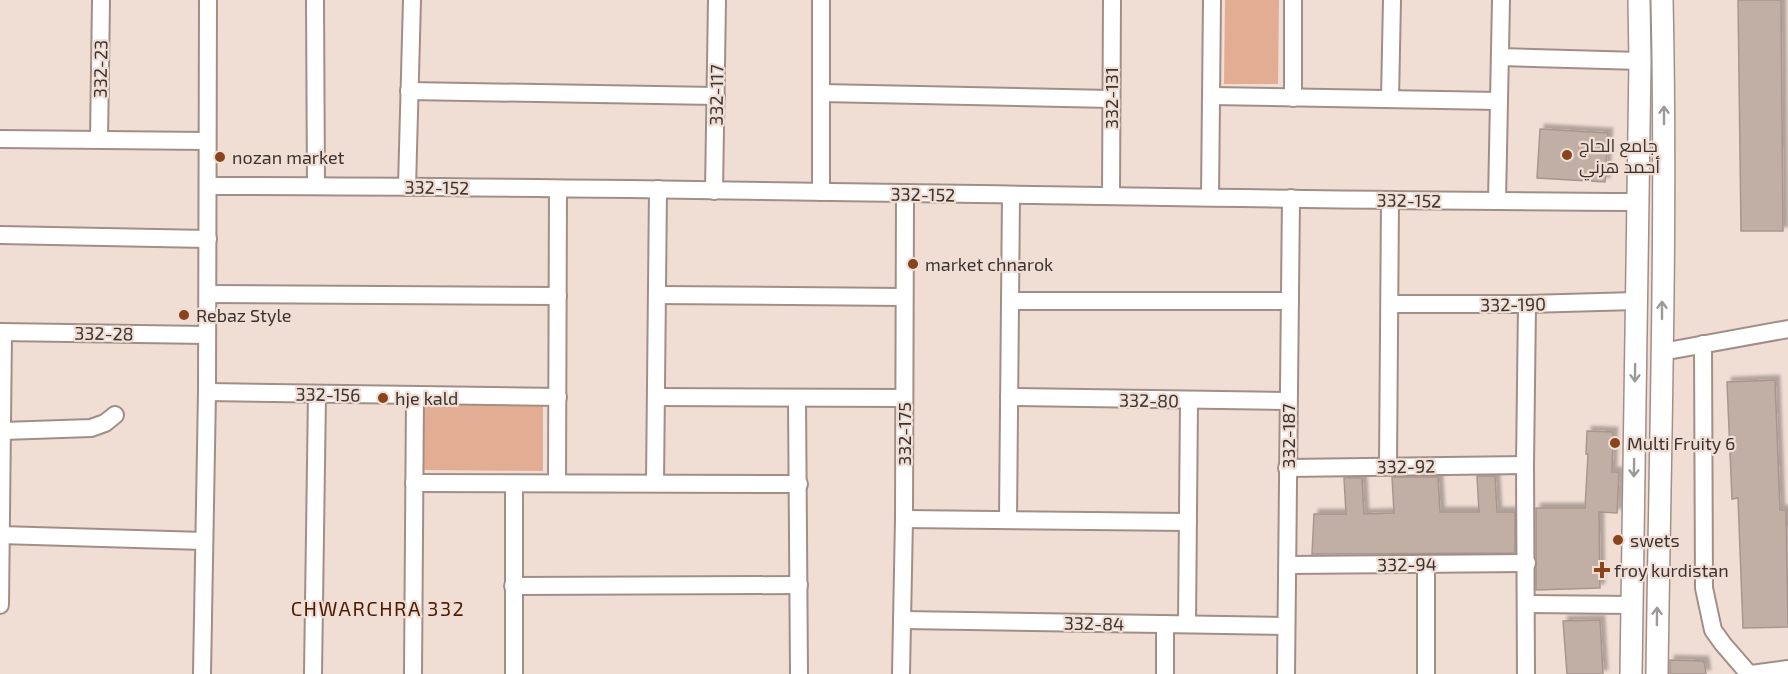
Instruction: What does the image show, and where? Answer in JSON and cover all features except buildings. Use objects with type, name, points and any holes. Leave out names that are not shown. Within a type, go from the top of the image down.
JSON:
[{"type":"main road","points":[[1631,674],[1639,0]]},
{"type":"main road","points":[[1657,674],[1664,128],[1662,0]]},
{"type":"main road","points":[[1634,410],[1660,411]]},
{"type":"street","name":"332-23","points":[[99,139],[101,0]]},
{"type":"street","points":[[202,674],[208,294],[208,0]]},
{"type":"street","points":[[315,0],[316,186]]},
{"type":"street","points":[[407,187],[412,0]]},
{"type":"street","name":"332-117","points":[[714,190],[717,0]]},
{"type":"street","points":[[821,0],[821,192]]},
{"type":"street","name":"332-131","points":[[1111,196],[1112,0]]},
{"type":"street","points":[[1210,197],[1212,0]]},
{"type":"street","points":[[1293,0],[1293,98]]},
{"type":"street","points":[[1390,99],[1392,0]]},
{"type":"street","points":[[1497,201],[1501,0]]},
{"type":"street","points":[[1500,57],[1640,61]]},
{"type":"street","points":[[409,91],[716,96]]},
{"type":"street","points":[[821,93],[1111,99]]},
{"type":"street","points":[[1211,96],[1499,101]]},
{"type":"street","points":[[0,139],[207,141]]},
{"type":"street","name":"332-152","points":[[208,186],[658,189],[1638,202]]},
{"type":"street","points":[[556,483],[558,189]]},
{"type":"street","points":[[656,483],[658,189]]},
{"type":"street","name":"332-175","points":[[901,674],[905,194]]},
{"type":"street","points":[[1008,520],[1011,195]]},
{"type":"street","name":"332-187","points":[[1286,674],[1291,198]]},
{"type":"street","points":[[1388,466],[1390,200]]},
{"type":"street","points":[[0,235],[208,239]]},
{"type":"street","points":[[208,294],[558,296]]},
{"type":"street","points":[[657,296],[904,297]]},
{"type":"street","points":[[1010,301],[1290,301]]},
{"type":"street","name":"332-190","points":[[1390,304],[1636,301]]},
{"type":"street","points":[[1526,674],[1527,304]]},
{"type":"street","points":[[1662,352],[1788,329]]},
{"type":"street","points":[[0,605],[2,332]]},
{"type":"street","name":"332-28","points":[[2,332],[207,335]]},
{"type":"street","points":[[1703,345],[1704,588],[1713,630],[1750,674],[1788,669]]},
{"type":"street","name":"332-156","points":[[207,392],[558,397]]},
{"type":"street","points":[[313,674],[317,394]]},
{"type":"street","points":[[413,674],[415,396]]},
{"type":"street","points":[[656,397],[904,398]]},
{"type":"street","name":"332-80","points":[[1010,397],[1288,401]]},
{"type":"street","points":[[797,398],[799,674]]},
{"type":"street","points":[[1187,624],[1189,401]]},
{"type":"street","points":[[3,431],[91,428],[105,423],[115,415]]},
{"type":"street","name":"332-92","points":[[1287,468],[1525,465]]},
{"type":"street","points":[[414,483],[799,484]]},
{"type":"street","points":[[514,484],[514,674]]},
{"type":"street","points":[[904,519],[1188,522]]},
{"type":"street","points":[[1,535],[204,542]]},
{"type":"street","name":"332-94","points":[[1287,566],[1527,563]]},
{"type":"street","points":[[1426,564],[1426,674]]},
{"type":"street","points":[[513,586],[799,585]]},
{"type":"street","points":[[1527,604],[1633,605]]},
{"type":"street","name":"332-84","points":[[902,620],[1286,626]]},
{"type":"street","points":[[1165,624],[1165,674]]},
{"type":"shaded area","points":[[1225,0],[1279,0],[1278,84],[1224,84]]},
{"type":"shaded area","points":[[423,404],[543,404],[543,471],[423,470]]},
{"type":"place","name":"جامع الحاج أحمد هرني","points":[[1567,155]]},
{"type":"place","name":"nozan market","points":[[220,157]]},
{"type":"place","name":"market chnarok","points":[[913,264]]},
{"type":"place","name":"Rebaz Style","points":[[184,315]]},
{"type":"place","name":"hje kald","points":[[383,398]]},
{"type":"place","name":"Multi Fruity 6","points":[[1615,443]]},
{"type":"place","name":"swets","points":[[1618,540]]},
{"type":"place","name":"froy kurdistan","points":[[1602,570]]},
{"type":"district","name":"CHWARCHRA 332","points":[[378,608]]}]
